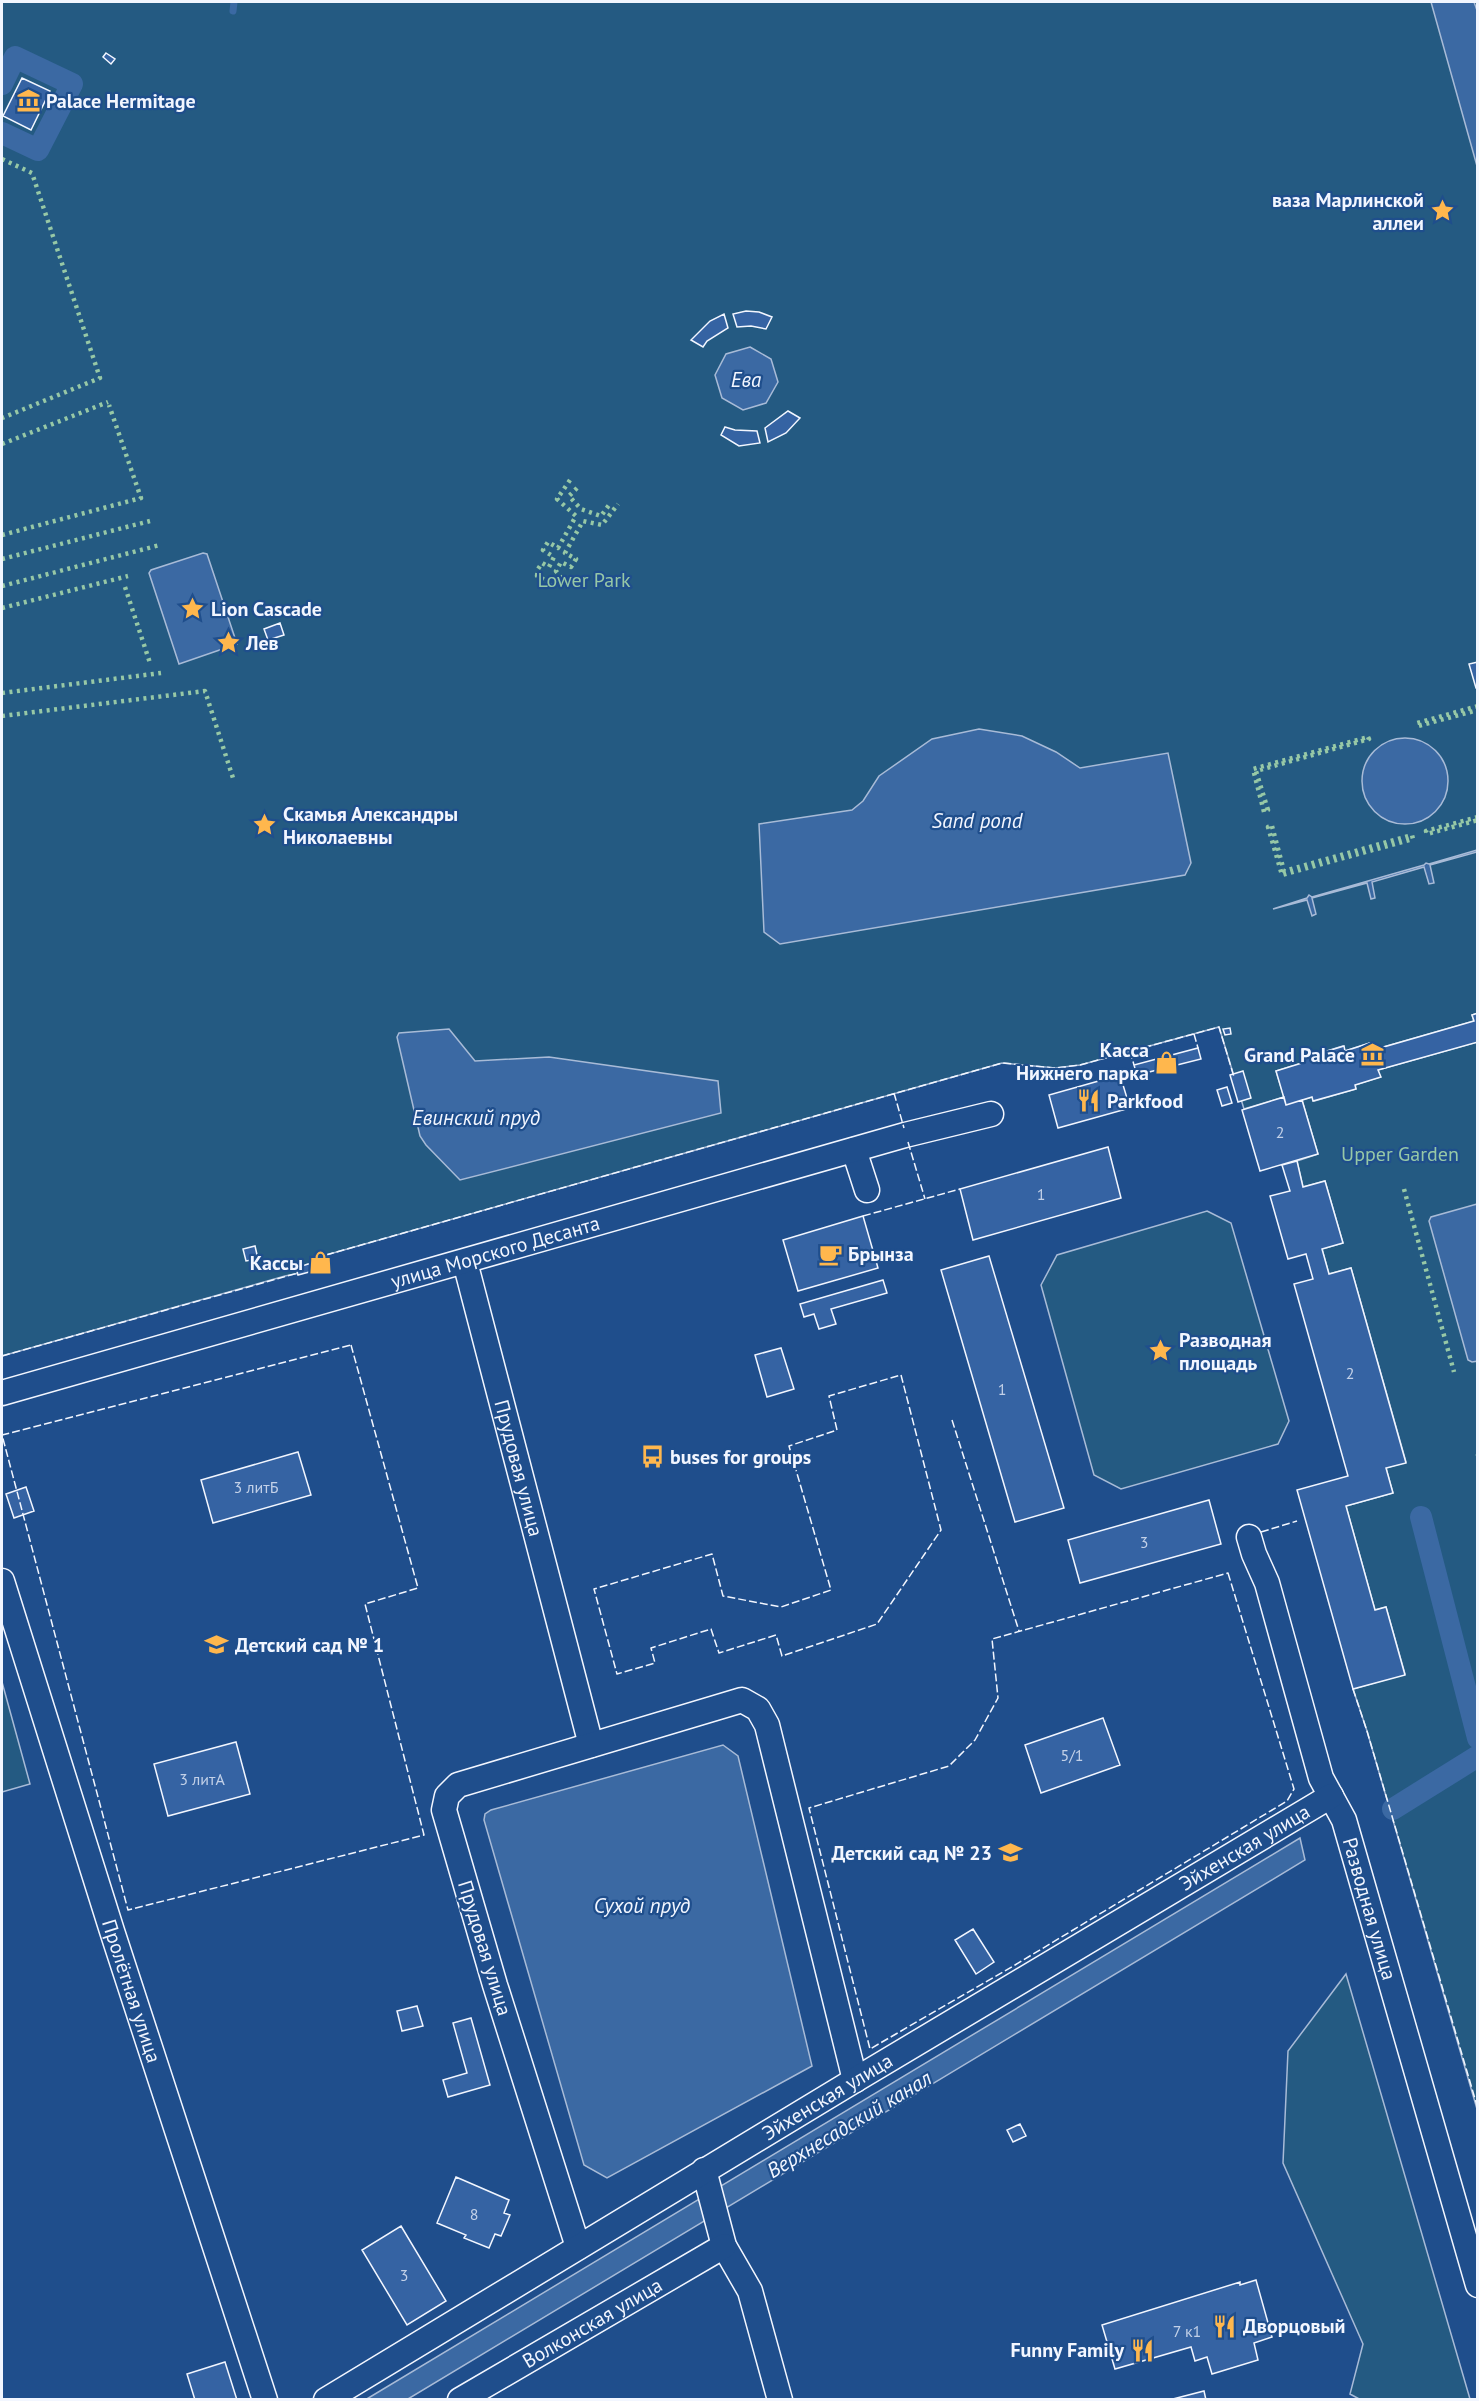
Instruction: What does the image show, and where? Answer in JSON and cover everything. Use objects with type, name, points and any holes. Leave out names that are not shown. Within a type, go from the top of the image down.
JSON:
[{"type":"street","name":"улица Морского Десанта","points":[[2,1393],[854,1150],[991,1114]]},
{"type":"street","points":[[854,1150],[867,1190]]},
{"type":"street","name":"Прудовая улица","points":[[465,1262],[591,1745]]},
{"type":"street","name":"Разводная улица","points":[[1249,1537],[1267,1582],[1321,1778],[1344,1820],[1478,2285]]},
{"type":"street","name":"Пролётная улица","points":[[2,1581],[112,1930],[265,2400]]},
{"type":"street","name":"Прудовая улица","points":[[578,2247],[495,1985],[444,1810],[447,1796],[458,1785],[742,1700],[758,1709],[767,1725],[855,2080]]},
{"type":"street","name":"Эйхенская улица","points":[[326,2400],[578,2247],[707,2178],[855,2080],[1331,1796]]},
{"type":"street","points":[[707,2178],[721,2235],[750,2291],[780,2400]]},
{"type":"street","name":"Волконская улица","points":[[460,2400],[721,2235]]},
{"type":"green space","name":"Lower Park","points":[[2,2],[1477,2],[1478,1013],[1472,1015],[1474,1021],[1373,1050],[1370,1043],[1345,1051],[1343,1046],[1301,1059],[1302,1063],[1276,1071],[1284,1097],[1244,1109],[1219,1027],[1080,1065],[1055,1068],[1002,1063],[326,1255],[329,1267],[285,1276],[2,1356]]},
{"type":"green space","name":"Upper Garden","points":[[1477,1042],[1477,2109],[1353,1689],[1405,1674],[1386,1607],[1375,1610],[1346,1506],[1393,1493],[1386,1468],[1406,1462],[1351,1268],[1329,1274],[1322,1249],[1343,1243],[1325,1181],[1303,1187],[1297,1161],[1318,1154],[1302,1100],[1312,1097],[1314,1101],[1356,1089],[1355,1085],[1380,1077],[1378,1070]]},
{"type":"green space","name":"Разводная площадь","points":[[1207,1211],[1231,1223],[1289,1421],[1278,1444],[1121,1489],[1094,1475],[1041,1285],[1057,1255]]},
{"type":"green space","points":[[2,1682],[30,1784],[2,1792]]},
{"type":"green space","points":[[1346,1974],[1470,2399],[1361,2400],[1350,2394],[1363,2344],[1283,2163],[1288,2051]]},
{"type":"water","points":[[1431,2],[1474,2],[1478,13],[1477,166]]},
{"type":"water","name":"Ева","points":[[750,347],[771,359],[778,382],[766,403],[743,410],[722,398],[715,375],[726,354]]},
{"type":"water","name":"Lion Cascade","points":[[203,553],[207,554],[237,644],[179,664],[149,573],[151,570]]},
{"type":"water","name":"Sand pond","points":[[979,729],[1022,736],[1056,752],[1080,768],[1168,753],[1191,863],[1185,875],[780,944],[764,932],[759,824],[852,810],[863,801],[879,776],[932,739]]},
{"type":"water","points":[[1405,738],[1429,745],[1441,757],[1448,781],[1441,805],[1429,817],[1405,824],[1381,817],[1369,805],[1362,781],[1369,757],[1381,745]]},
{"type":"water","points":[[1477,850],[1477,852],[1430,865],[1434,883],[1429,884],[1424,867],[1372,882],[1375,898],[1371,899],[1367,883],[1312,898],[1316,914],[1312,916],[1307,900],[1273,909],[1307,898],[1309,895],[1312,897]]},
{"type":"water","name":"Евинский пруд","points":[[449,1029],[475,1061],[549,1057],[718,1081],[721,1113],[460,1180],[420,1136],[397,1037],[399,1033]]},
{"type":"water","points":[[1477,1204],[1478,1361],[1472,1362],[1468,1360],[1429,1221],[1431,1217]]},
{"type":"water","name":"Сухой пруд","points":[[723,1745],[738,1756],[812,2066],[607,2178],[584,2165],[484,1820],[485,1814],[491,1810]]},
{"type":"water","name":"Верхнесадский канал","points":[[1300,1838],[1305,1860],[408,2399],[365,2400]]},
{"type":"building","points":[[106,53],[115,59],[111,64],[103,57]]},
{"type":"building","name":"Palace Hermitage","points":[[22,78],[50,91],[31,130],[3,116]]},
{"type":"building","points":[[746,311],[759,312],[772,317],[766,329],[751,326],[737,327],[733,314]]},
{"type":"building","points":[[724,314],[728,328],[707,341],[703,347],[691,340],[710,321]]},
{"type":"building","points":[[788,411],[800,418],[786,433],[768,442],[765,428]]},
{"type":"building","points":[[725,427],[757,431],[760,443],[739,446],[721,435]]},
{"type":"building","points":[[280,623],[284,635],[268,640],[264,629]]},
{"type":"building","points":[[1478,662],[1478,688],[1476,688],[1469,664]]},
{"type":"building","name":"Grand Palace","points":[[1478,1013],[1478,1042],[1378,1070],[1381,1077],[1355,1085],[1356,1089],[1313,1101],[1312,1097],[1286,1105],[1276,1071],[1302,1063],[1301,1059],[1344,1046],[1345,1051],[1370,1043],[1373,1050],[1474,1021],[1472,1015]]},
{"type":"building","points":[[1230,1028],[1231,1034],[1225,1035],[1223,1029]]},
{"type":"building","name":"Касса Нижнего парка","points":[[1198,1048],[1201,1059],[1137,1075],[1134,1065]]},
{"type":"building","points":[[1243,1071],[1251,1098],[1238,1102],[1230,1075]]},
{"type":"building","name":"Parkfood","points":[[1120,1075],[1130,1108],[1058,1128],[1049,1095]]},
{"type":"building","points":[[1227,1087],[1232,1103],[1222,1106],[1217,1090]]},
{"type":"building","points":[[1284,1097],[1286,1105],[1302,1100],[1318,1154],[1260,1171],[1242,1110]]},
{"type":"building","points":[[1108,1147],[1121,1198],[973,1240],[960,1189]]},
{"type":"building","points":[[1297,1161],[1303,1187],[1325,1181],[1343,1243],[1322,1249],[1329,1274],[1351,1268],[1406,1463],[1386,1468],[1393,1493],[1346,1506],[1375,1610],[1386,1607],[1405,1675],[1353,1689],[1297,1490],[1348,1476],[1294,1284],[1313,1279],[1306,1254],[1288,1259],[1270,1196],[1290,1191],[1282,1165]]},
{"type":"building","name":"Брынза","points":[[863,1216],[878,1268],[798,1291],[783,1240]]},
{"type":"building","points":[[255,1246],[258,1259],[246,1261],[243,1249]]},
{"type":"building","name":"Кассы","points":[[326,1255],[329,1267],[316,1271],[312,1259]]},
{"type":"building","points":[[989,1256],[1064,1508],[1015,1522],[941,1270]]},
{"type":"building","points":[[311,1263],[313,1271],[298,1275],[296,1268]]},
{"type":"building","points":[[883,1280],[887,1293],[831,1309],[836,1324],[819,1329],[814,1314],[804,1317],[800,1304]]},
{"type":"building","points":[[781,1348],[794,1389],[767,1397],[755,1355]]},
{"type":"building","points":[[298,1452],[311,1495],[213,1523],[201,1480]]},
{"type":"building","points":[[26,1487],[34,1511],[14,1518],[6,1494]]},
{"type":"building","points":[[1209,1500],[1221,1544],[1080,1583],[1068,1540]]},
{"type":"building","points":[[1103,1718],[1120,1765],[1041,1793],[1025,1745]]},
{"type":"building","points":[[236,1742],[250,1794],[168,1816],[154,1764]]},
{"type":"building","points":[[973,1929],[994,1962],[976,1974],[955,1940]]},
{"type":"building","points":[[417,2006],[423,2026],[402,2031],[397,2011]]},
{"type":"building","points":[[471,2018],[490,2085],[448,2097],[443,2080],[467,2073],[453,2023]]},
{"type":"building","points":[[1020,2124],[1026,2136],[1013,2142],[1007,2130]]},
{"type":"building","points":[[456,2177],[509,2200],[504,2213],[510,2215],[501,2236],[495,2234],[489,2248],[464,2238],[466,2235],[437,2223]]},
{"type":"building","points":[[401,2226],[446,2301],[407,2325],[362,2250]]},
{"type":"building","points":[[1256,2280],[1272,2337],[1254,2343],[1258,2360],[1212,2374],[1207,2357],[1195,2361],[1191,2347],[1115,2369],[1102,2325],[1240,2282],[1240,2285]]},
{"type":"building","points":[[225,2362],[237,2400],[195,2400],[187,2374]]},
{"type":"building","points":[[1204,2391],[1206,2400],[1169,2400]]},
{"type":"waterway","points":[[233,11],[234,2]]},
{"type":"waterway","points":[[2,84],[15,57],[72,84],[38,150],[2,133]]},
{"type":"waterway","points":[[1421,1517],[1478,1738]]},
{"type":"waterway","points":[[1393,1809],[1478,1756]]},
{"type":"hedge","points":[[2,159],[32,173],[100,378],[2,418]]},
{"type":"hedge","points":[[2,444],[108,402]]},
{"type":"hedge","points":[[2,535],[141,498],[109,405]]},
{"type":"hedge","points":[[570,480],[557,499],[576,516],[558,548],[548,542],[543,550],[554,557],[549,567],[542,563],[538,569],[537,576],[547,581],[550,587],[563,580],[556,571],[561,562],[571,567],[576,559],[565,553],[583,521],[602,525],[618,504]]},
{"type":"hedge","points":[[577,488],[569,496],[581,509],[601,516],[609,505]]},
{"type":"hedge","points":[[2,559],[150,521]]},
{"type":"hedge","points":[[2,586],[160,545]]},
{"type":"hedge","points":[[2,608],[128,576]]},
{"type":"hedge","points":[[125,587],[150,663]]},
{"type":"hedge","points":[[2,693],[161,673]]},
{"type":"hedge","points":[[2,716],[205,691],[233,778]]},
{"type":"hedge","points":[[1478,706],[1417,723],[1418,726],[1478,710]]},
{"type":"hedge","points":[[1368,737],[1369,739],[1256,771],[1268,810],[1264,812],[1253,769],[1368,737]]},
{"type":"hedge","points":[[1478,817],[1426,831],[1427,834],[1478,820]]},
{"type":"hedge","points":[[1272,826],[1284,871],[1412,835],[1413,839],[1282,875],[1268,827],[1272,826]]},
{"type":"hedge","points":[[1404,1189],[1454,1372]]},
{"type":"fence","points":[[326,1255],[1002,1063],[1055,1068],[1080,1065],[1219,1027],[1234,1077]]},
{"type":"fence","points":[[1194,1034],[1198,1048]]},
{"type":"fence","points":[[1130,1051],[1134,1065]]},
{"type":"fence","points":[[894,1093],[904,1128]]},
{"type":"fence","points":[[908,1142],[925,1199]]},
{"type":"fence","points":[[863,1216],[960,1189]]},
{"type":"fence","points":[[2,1356],[298,1273]]},
{"type":"fence","points":[[351,1345],[418,1588],[365,1604],[424,1835],[128,1910],[2,1435],[351,1345]]},
{"type":"fence","points":[[901,1375],[941,1530],[877,1624],[782,1656],[776,1635],[719,1653],[711,1629],[651,1648],[655,1663],[617,1674],[594,1589],[712,1554],[723,1596],[781,1607],[831,1590],[789,1446],[837,1430],[829,1396],[901,1375]]},
{"type":"fence","points":[[952,1420],[1019,1631]]},
{"type":"fence","points":[[1261,1532],[1297,1521]]},
{"type":"fence","points":[[1228,1573],[1294,1789],[1287,1801],[1015,1965],[870,2049],[809,1808],[949,1766],[975,1740],[998,1698],[992,1639],[1228,1573]]},
{"type":"fence","points":[[1353,1689],[1478,2109]]},
{"type":"place","name":"Palace Hermitage","points":[[28,101]]},
{"type":"place","name":"ваза Марлинской аллеи","points":[[1442,211]]},
{"type":"place","name":"Lion Cascade","points":[[193,609]]},
{"type":"place","name":"Лев","points":[[228,643]]},
{"type":"place","name":"Скамья Александры Николаевны","points":[[265,825]]},
{"type":"place","name":"Grand Palace","points":[[1373,1055]]},
{"type":"place","name":"Касса Нижнего парка","points":[[1167,1062]]},
{"type":"place","name":"Parkfood","points":[[1089,1101]]},
{"type":"place","name":"Брынза","points":[[830,1254]]},
{"type":"place","name":"Кассы","points":[[321,1263]]},
{"type":"place","name":"Разводная площадь","points":[[1161,1351]]},
{"type":"place","name":"buses for groups","points":[[652,1457]]},
{"type":"place","name":"Детский сад № 1","points":[[217,1645]]},
{"type":"place","name":"Детский сад № 23","points":[[1010,1853]]},
{"type":"place","name":"Дворцовый","points":[[1225,2326]]},
{"type":"place","name":"Funny Family","points":[[1142,2350]]}]
